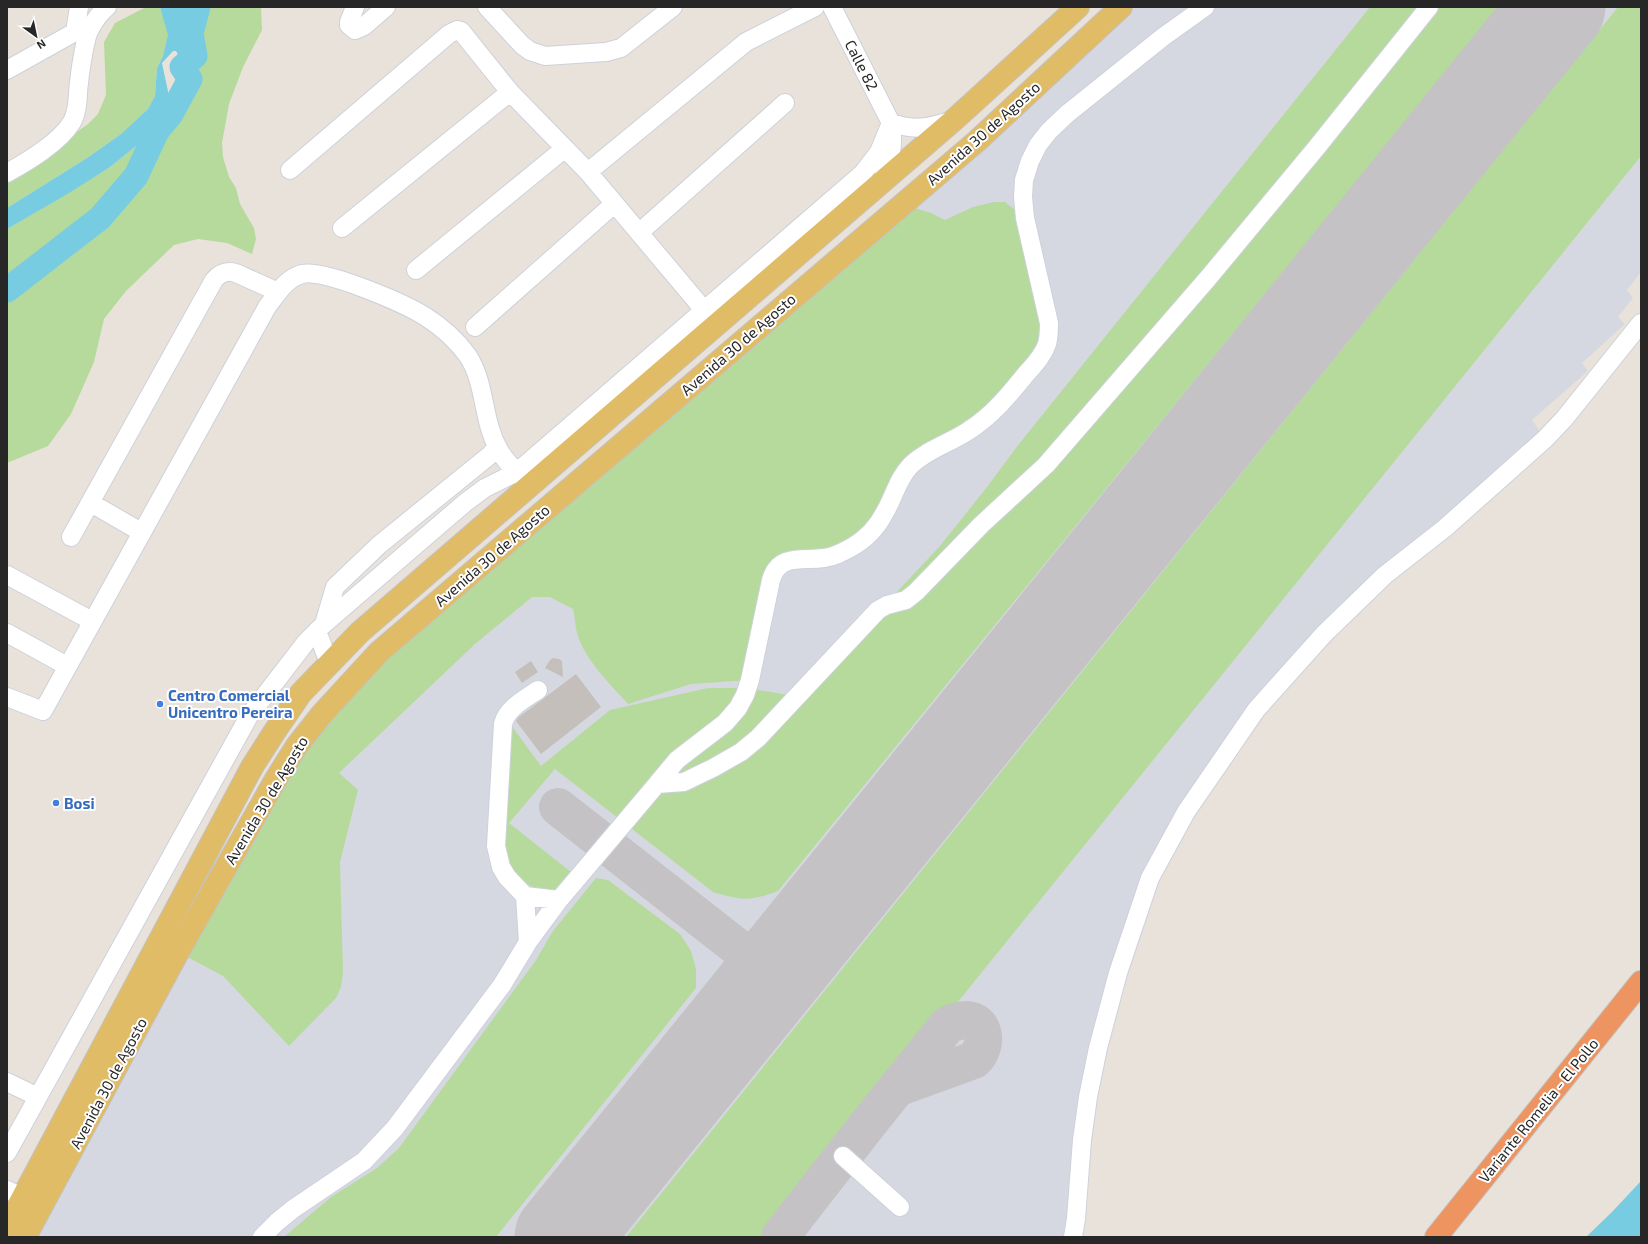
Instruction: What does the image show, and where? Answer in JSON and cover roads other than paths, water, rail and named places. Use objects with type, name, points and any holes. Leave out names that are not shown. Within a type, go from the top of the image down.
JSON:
[{"type":"highway","name":"Variante Romelia - El Pollo","points":[[1436,1237],[1641,982]]},
{"type":"main road","name":"Avenida 30 de Agosto","points":[[7,1227],[15,1194],[154,948],[252,767],[275,730],[301,693],[360,632],[523,478],[955,119],[1078,7]]},
{"type":"main road","name":"Avenida 30 de Agosto","points":[[25,1237],[178,952],[276,778],[296,747],[350,681],[379,652],[977,142],[1122,7]]},
{"type":"street","points":[[7,173],[49,145],[72,121],[79,99],[79,7]]},
{"type":"street","points":[[7,70],[80,37],[89,29],[101,12],[107,7]]},
{"type":"street","points":[[355,7],[349,22],[349,25],[355,30],[364,26],[386,7]]},
{"type":"street","points":[[487,7],[522,45],[530,51],[545,56],[606,52],[621,48],[673,7]]},
{"type":"street","points":[[588,172],[746,42],[815,7]]},
{"type":"street","name":"Calle 82","points":[[832,7],[891,123],[893,139],[891,160],[880,182]]},
{"type":"street","points":[[262,1237],[293,1209],[349,1172],[381,1145],[396,1128],[502,985],[528,942],[559,900],[677,760],[726,723],[741,702],[750,680],[771,580],[778,566],[791,560],[834,556],[853,546],[868,535],[885,513],[902,477],[911,465],[922,456],[968,431],[986,419],[1001,405],[1042,354],[1049,336],[1049,323],[1025,218],[1022,197],[1024,180],[1030,161],[1038,145],[1049,131],[1067,114],[1163,37],[1205,7]]},
{"type":"street","points":[[657,784],[684,782],[741,752],[758,738],[878,610],[887,605],[906,600],[916,592],[981,525],[1046,465],[1228,254],[1317,148],[1429,7]]},
{"type":"street","points":[[290,170],[453,32],[457,30],[464,32],[510,92],[588,172],[704,310]]},
{"type":"street","points":[[342,228],[510,92]]},
{"type":"street","points":[[640,232],[785,103]]},
{"type":"street","points":[[7,1153],[249,716],[306,642],[320,627],[466,502],[485,488],[523,478],[704,310],[863,173],[879,152],[891,123],[906,128],[916,128],[931,127],[955,119]]},
{"type":"street","points":[[416,270],[564,149]]},
{"type":"street","points":[[475,327],[614,204]]},
{"type":"street","points":[[71,537],[218,275],[230,271],[278,292]]},
{"type":"street","points":[[7,697],[43,711],[66,666],[264,314],[278,292],[287,282],[303,274],[316,274],[332,277],[403,304],[426,317],[455,341],[475,368],[491,430],[497,447],[504,458],[523,478]]},
{"type":"street","points":[[1073,1237],[1076,1218],[1082,1140],[1088,1096],[1098,1048],[1118,974],[1150,878],[1186,812],[1256,710],[1324,634],[1385,575],[1445,528],[1545,439],[1564,419],[1641,323]]},
{"type":"street","points":[[329,663],[320,627],[335,587],[379,545],[490,455],[497,447]]},
{"type":"street","points":[[91,503],[141,532]]},
{"type":"street","points":[[7,575],[92,621]]},
{"type":"street","points":[[7,633],[66,666]]},
{"type":"street","points":[[528,942],[525,896],[504,872],[497,857],[496,846],[504,718],[511,710],[538,690]]},
{"type":"street","points":[[525,896],[559,900]]},
{"type":"street","points":[[7,1082],[38,1097]]},
{"type":"street","points":[[843,1156],[900,1207]]},
{"type":"water","points":[[160,7],[185,7],[195,56],[190,79],[171,114],[156,130],[110,167],[7,229],[7,208],[87,158],[121,134],[148,109],[155,96],[157,68],[163,56],[168,35]],"holes":[[[173,51],[176,51],[181,62],[181,75],[177,87],[169,96],[162,63]]]},
{"type":"water","points":[[1641,1181],[1640,1237],[1586,1237],[1612,1212]]},
{"type":"waterway","points":[[7,290],[100,218],[136,176],[157,131],[171,114],[190,79],[182,67],[195,56],[191,33],[198,7]]},
{"type":"place","name":"Centro Comercial Unicentro Pereira","points":[[160,704]]},
{"type":"place","name":"Bosi","points":[[56,803]]}]
